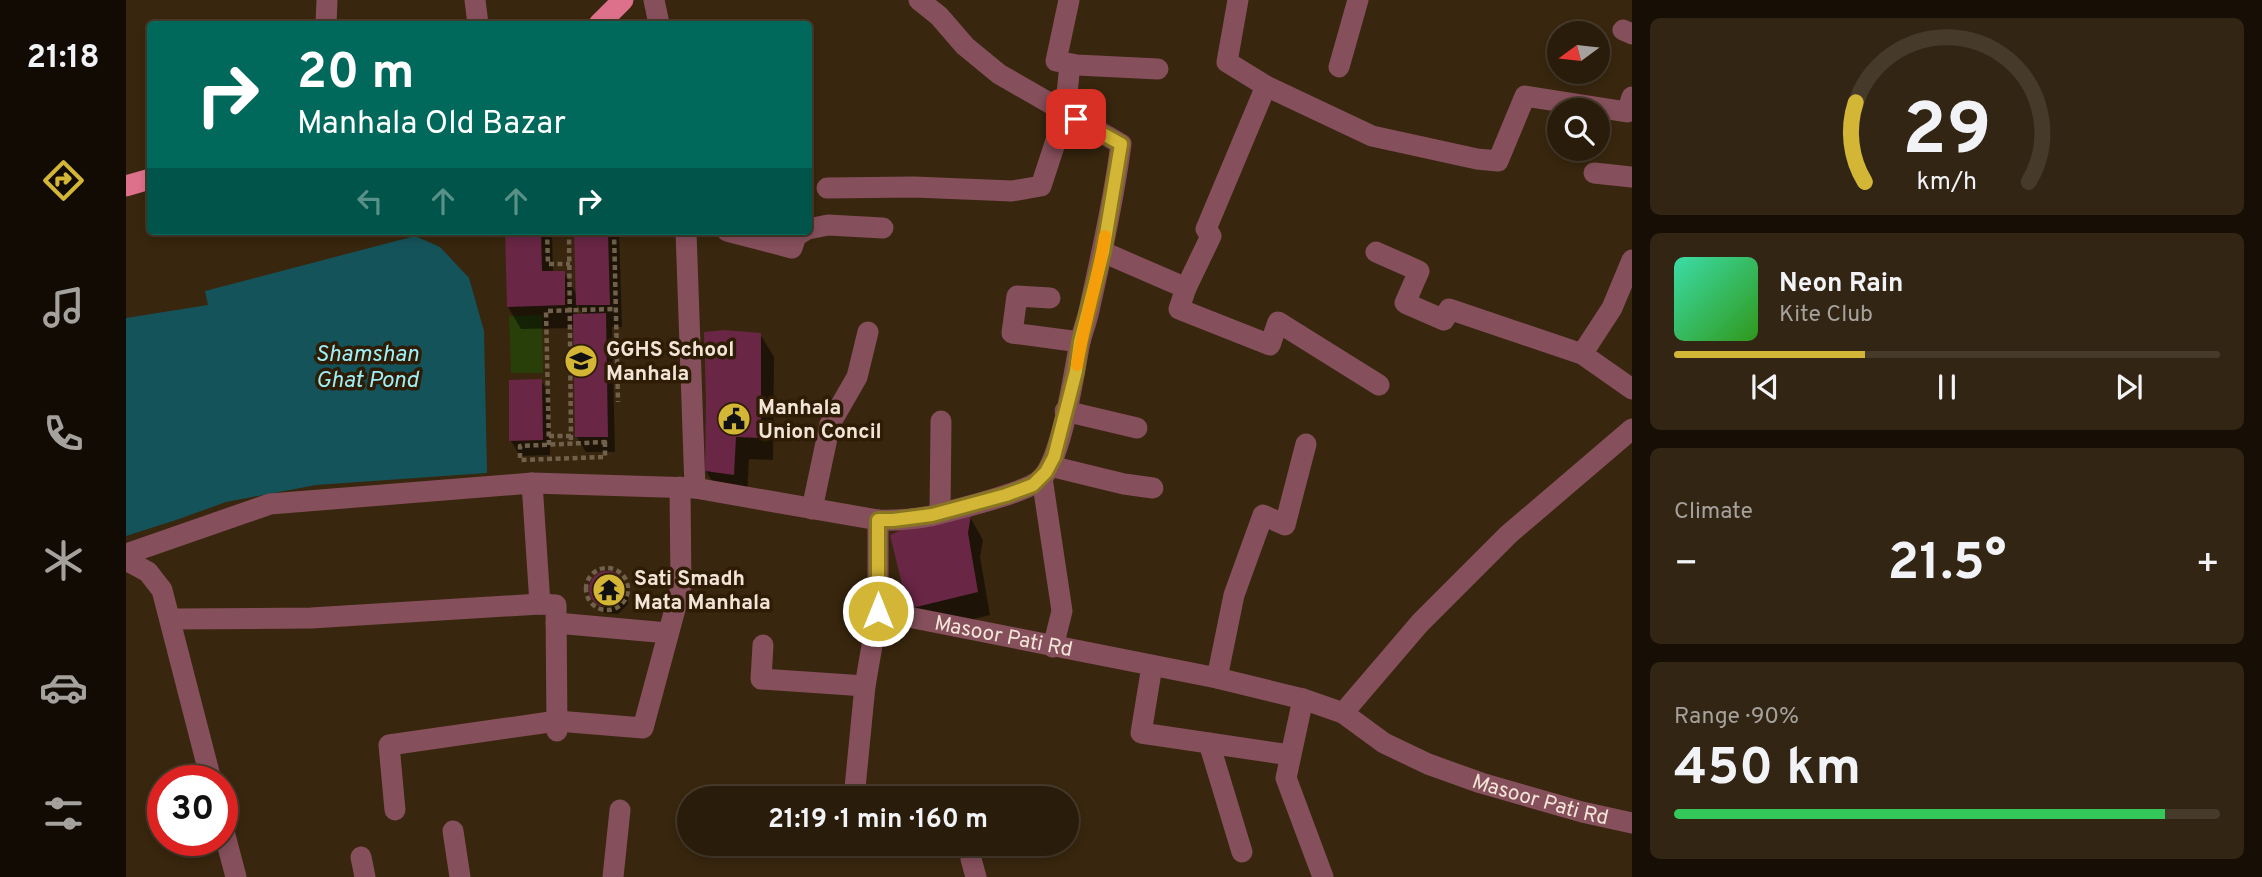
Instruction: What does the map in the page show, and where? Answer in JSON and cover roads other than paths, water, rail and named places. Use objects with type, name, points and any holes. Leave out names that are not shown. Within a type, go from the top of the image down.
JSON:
[{"type":"main road","points":[[602,21],[623,0]]},
{"type":"main road","points":[[126,186],[147,180]]},
{"type":"street","points":[[326,21],[327,0]]},
{"type":"street","points":[[475,0],[478,21]]},
{"type":"street","points":[[654,0],[658,21]]},
{"type":"street","points":[[919,0],[939,16],[965,46],[990,68],[1018,87],[1121,144],[1103,252],[1080,342],[1076,371],[1046,472],[1062,611],[1054,647]]},
{"type":"street","points":[[1069,0],[1056,61],[1158,69]]},
{"type":"street","points":[[1238,0],[1227,62],[1266,86],[1372,136],[1497,161],[1525,96],[1627,112],[1632,97]]},
{"type":"street","points":[[1339,67],[1359,0]]},
{"type":"street","points":[[827,188],[914,187],[1012,191],[1041,186],[1065,113],[1070,64]]},
{"type":"street","points":[[1266,86],[1206,229],[1211,236],[1179,309],[1270,345],[1278,322],[1379,384]]},
{"type":"street","points":[[1594,173],[1632,177]]},
{"type":"street","points":[[812,229],[828,225],[883,228]]},
{"type":"street","points":[[395,810],[389,745],[557,726],[643,728],[681,587],[687,487],[686,235]]},
{"type":"street","points":[[742,235],[792,248],[798,235]]},
{"type":"street","points":[[1103,252],[1186,288]]},
{"type":"street","points":[[1376,252],[1419,271],[1405,303],[1444,320],[1449,309],[1582,354],[1632,389]]},
{"type":"street","points":[[1582,354],[1612,308],[1632,260]]},
{"type":"street","points":[[1050,298],[1017,296],[1012,333],[1080,342]]},
{"type":"street","points":[[812,509],[830,424],[857,377],[868,332]]},
{"type":"street","points":[[1065,411],[1137,428]]},
{"type":"street","points":[[940,513],[941,421]]},
{"type":"street","points":[[1343,713],[1420,622],[1509,534],[1632,429]]},
{"type":"street","points":[[1217,678],[1234,595],[1262,515],[1284,525],[1306,444]]},
{"type":"street","points":[[126,554],[270,504],[532,482],[687,487],[878,520],[940,513],[1024,489],[1046,472],[1153,488]]},
{"type":"street","points":[[532,482],[540,604]]},
{"type":"street","points":[[854,786],[864,686],[878,611],[878,520]]},
{"type":"street","points":[[126,560],[148,572],[162,590],[207,765]]},
{"type":"street","points":[[171,618],[311,618],[556,605],[557,726]]},
{"type":"street","name":"Masoor Pati Rd","points":[[878,611],[1217,678],[1303,699],[1343,713],[1384,743],[1428,764],[1481,783],[1582,812],[1632,823]]},
{"type":"street","points":[[556,623],[668,633]]},
{"type":"street","points":[[763,645],[761,679],[864,686]]},
{"type":"street","points":[[1152,666],[1141,733],[1290,755]]},
{"type":"street","points":[[1303,699],[1286,778],[1323,877]]},
{"type":"street","points":[[1209,743],[1242,852]]},
{"type":"street","points":[[613,877],[620,810]]},
{"type":"street","points":[[453,831],[460,877]]},
{"type":"street","points":[[230,856],[236,877]]},
{"type":"street","points":[[971,856],[976,877]]},
{"type":"water","name":"Shamshan Ghat Pond","points":[[415,236],[440,247],[469,278],[484,331],[487,473],[316,485],[226,502],[126,536],[126,318],[208,305],[205,291]]},
{"type":"place","name":"GGHS School Manhala","points":[[581,361]]},
{"type":"place","name":"Manhala Union Concil","points":[[734,419]]},
{"type":"place","name":"Sati Smadh Mata Manhala","points":[[609,590]]}]
